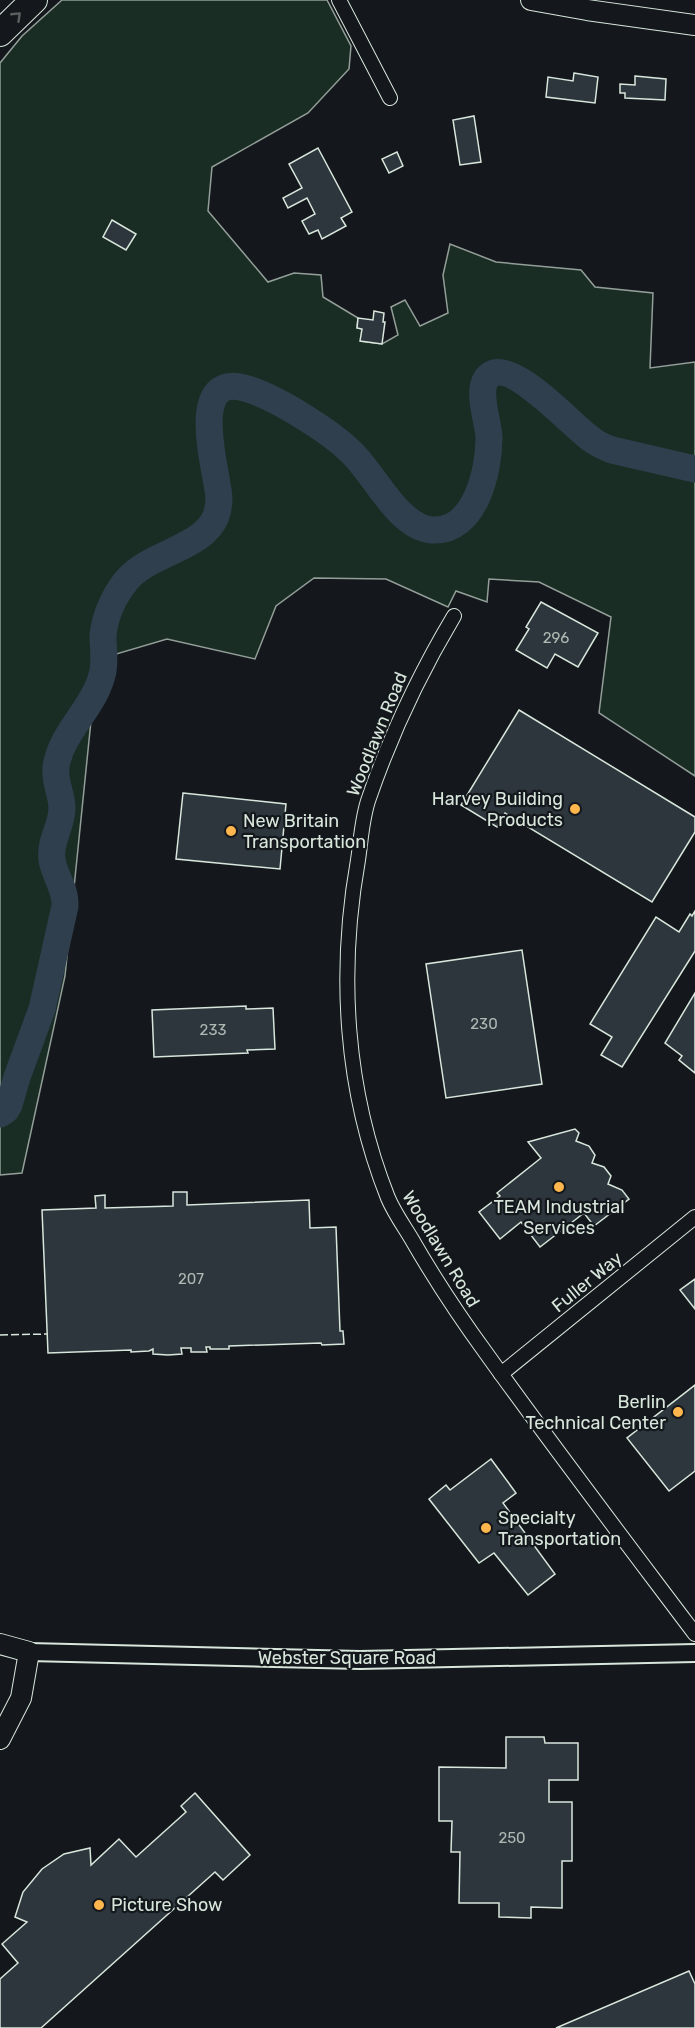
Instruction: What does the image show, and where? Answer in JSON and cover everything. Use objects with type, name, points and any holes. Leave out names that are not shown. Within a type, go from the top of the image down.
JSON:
[{"type":"highway","points":[[0,33],[34,0]]},
{"type":"main road","points":[[531,0],[695,25]]},
{"type":"main road","name":"Webster Square Road","points":[[0,1644],[29,1652]]},
{"type":"main road","points":[[0,1739],[22,1694],[29,1652]]},
{"type":"street","points":[[339,0],[390,98]]},
{"type":"street","name":"Woodlawn Road","points":[[454,616],[426,663],[368,800],[352,893],[346,954],[347,1013],[357,1087],[372,1150],[389,1201],[438,1286],[695,1634]]},
{"type":"street","name":"Fuller Way","points":[[501,1374],[695,1217]]},
{"type":"street","name":"Webster Square Road","points":[[29,1652],[360,1660],[695,1653]]},
{"type":"green space","points":[[62,0],[327,0],[351,46],[349,69],[308,113],[212,167],[208,211],[268,282],[294,273],[321,275],[323,297],[358,318],[357,328],[362,329],[361,341],[382,344],[398,335],[391,307],[405,300],[420,326],[448,313],[443,275],[450,244],[496,262],[581,270],[595,287],[653,293],[650,368],[695,362],[695,776],[599,713],[611,617],[539,582],[489,579],[487,602],[456,591],[448,607],[386,579],[314,578],[276,606],[255,659],[167,639],[116,654],[91,721],[65,976],[22,1173],[0,1175],[0,63],[22,36]]},
{"type":"building","points":[[574,73],[598,77],[595,103],[546,97],[548,77],[573,81]]},
{"type":"building","points":[[635,76],[666,79],[665,100],[625,98],[625,93],[620,93],[620,84],[635,85]]},
{"type":"building","points":[[474,116],[481,162],[460,165],[453,120]]},
{"type":"building","points":[[318,148],[352,212],[341,218],[346,226],[322,239],[318,230],[309,234],[302,221],[315,214],[307,198],[288,208],[283,198],[302,188],[289,164]]},
{"type":"building","points":[[397,152],[403,166],[389,173],[382,159]]},
{"type":"building","points":[[112,220],[136,234],[126,250],[103,237]]},
{"type":"building","points":[[374,311],[384,313],[382,344],[360,341],[362,329],[357,328],[358,318],[373,320]]},
{"type":"building","points":[[541,602],[598,633],[578,667],[555,654],[547,668],[516,650],[529,629],[526,627]]},
{"type":"building","name":"Harvey Building Products","points":[[519,710],[695,817],[695,832],[652,902],[505,813],[497,827],[461,805]]},
{"type":"building","name":"New Britain Transportation","points":[[183,793],[286,804],[280,869],[176,859]]},
{"type":"building","points":[[695,911],[695,951],[622,1067],[601,1055],[612,1037],[590,1024],[656,917],[679,932],[690,914],[692,916]]},
{"type":"building","points":[[522,950],[542,1084],[446,1098],[426,964]]},
{"type":"building","points":[[695,993],[695,1073],[679,1060],[682,1056],[665,1043]]},
{"type":"building","points":[[246,1006],[246,1009],[273,1008],[275,1049],[247,1050],[248,1053],[154,1057],[152,1010]]},
{"type":"building","name":"TEAM Industrial Services","points":[[575,1129],[579,1133],[576,1141],[589,1146],[595,1155],[592,1163],[604,1167],[611,1176],[608,1184],[622,1190],[629,1199],[594,1226],[584,1213],[540,1247],[521,1222],[500,1239],[479,1212],[500,1196],[497,1193],[541,1158],[528,1142]]},
{"type":"building","points":[[173,1192],[187,1192],[187,1205],[309,1200],[310,1228],[336,1227],[340,1331],[343,1331],[344,1344],[229,1346],[229,1349],[206,1347],[207,1352],[191,1352],[191,1348],[181,1348],[182,1354],[168,1355],[153,1354],[153,1349],[131,1352],[131,1350],[48,1353],[42,1210],[96,1208],[95,1196],[105,1195],[105,1208],[173,1206]]},
{"type":"building","points":[[695,1279],[695,1309],[680,1290]]},
{"type":"building","name":"Berlin Technical Center","points":[[695,1385],[695,1471],[669,1491],[627,1438]]},
{"type":"building","name":"Specialty Transportation","points":[[491,1459],[516,1493],[503,1503],[555,1574],[528,1595],[494,1553],[479,1563],[429,1499],[446,1485],[450,1490]]},
{"type":"building","points":[[506,1737],[544,1737],[545,1743],[578,1743],[578,1780],[549,1780],[549,1802],[572,1802],[572,1861],[562,1861],[562,1908],[531,1907],[531,1918],[499,1917],[499,1903],[459,1903],[460,1852],[451,1852],[452,1821],[439,1821],[439,1767],[506,1768]]},
{"type":"building","name":"Picture Show","points":[[195,1793],[250,1855],[223,1880],[215,1872],[41,2028],[0,2028],[0,1979],[18,1963],[2,1944],[27,1922],[15,1917],[23,1892],[42,1869],[64,1854],[90,1848],[91,1865],[119,1839],[136,1857],[186,1812],[181,1806]]},
{"type":"building","points":[[689,1971],[695,1984],[695,2028],[556,2028]]},
{"type":"waterway","points":[[0,1114],[9,1105],[42,1009],[65,906],[64,894],[52,860],[54,840],[62,808],[56,772],[59,754],[99,684],[104,666],[104,628],[111,606],[122,587],[136,571],[148,563],[200,536],[216,516],[219,498],[209,430],[214,397],[224,388],[240,387],[267,397],[315,424],[352,453],[388,499],[408,520],[420,527],[432,530],[447,528],[459,522],[477,497],[488,452],[489,438],[483,388],[485,380],[490,375],[500,373],[513,376],[542,396],[582,432],[601,445],[612,450],[695,469]]},
{"type":"fence","points":[[0,1335],[47,1334]]},
{"type":"place","name":"Harvey Building Products","points":[[575,809]]},
{"type":"place","name":"New Britain Transportation","points":[[231,831]]},
{"type":"place","name":"TEAM Industrial Services","points":[[559,1187]]},
{"type":"place","name":"Berlin Technical Center","points":[[678,1412]]},
{"type":"place","name":"Specialty Transportation","points":[[486,1528]]},
{"type":"place","name":"Picture Show","points":[[99,1905]]}]
